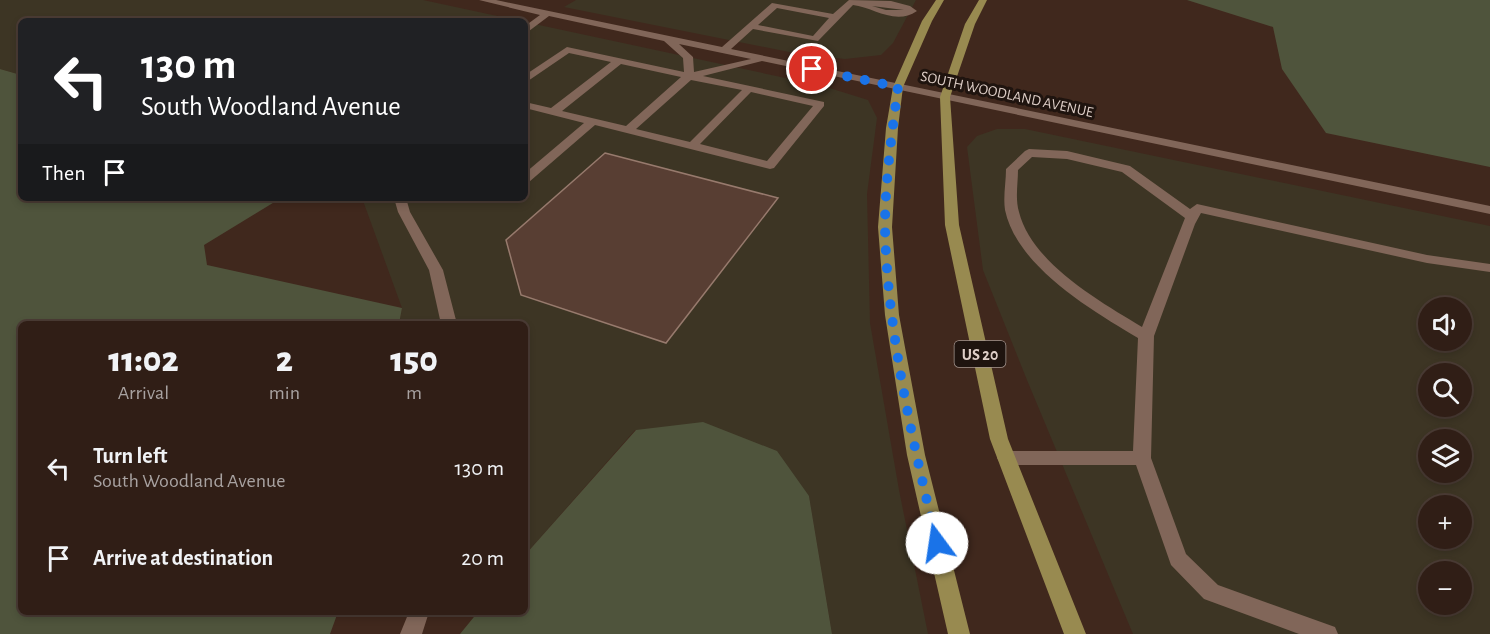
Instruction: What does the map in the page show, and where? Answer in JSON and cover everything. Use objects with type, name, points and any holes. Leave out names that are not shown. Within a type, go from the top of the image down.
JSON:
[{"type":"main road","points":[[940,0],[898,87],[892,128],[885,227],[892,315],[916,456],[959,634]]},
{"type":"main road","name":"US 20","points":[[983,0],[970,24],[945,97],[952,225],[999,439],[1075,634]]},
{"type":"street","name":"SOUTH WOODLAND AVENUE","points":[[483,0],[1490,210]]},
{"type":"street","points":[[751,26],[815,39],[851,2],[902,14],[913,11],[932,14]]},
{"type":"street","points":[[724,50],[775,5],[835,17]]},
{"type":"street","points":[[528,29],[548,13]]},
{"type":"street","points":[[667,38],[687,57],[689,76]]},
{"type":"street","points":[[528,78],[567,50],[819,104],[770,165],[528,106]]},
{"type":"street","points":[[628,130],[689,76],[765,59]]},
{"type":"street","points":[[553,112],[619,61]]},
{"type":"street","points":[[692,146],[749,89]]},
{"type":"street","points":[[528,176],[592,122]]},
{"type":"street","points":[[1146,336],[1088,301],[1026,244],[1012,211],[1012,170],[1029,153],[1067,155],[1126,169],[1192,217]]},
{"type":"street","points":[[401,201],[404,212],[436,270],[448,321]]},
{"type":"street","points":[[1327,634],[1211,592],[1178,559],[1142,458],[1146,336],[1192,217],[1197,208],[1427,259],[1490,268]]},
{"type":"street","points":[[1006,459],[1142,458]]},
{"type":"street","points":[[411,634],[418,615]]},
{"type":"shaded area","points":[[0,0],[423,0],[507,18],[18,18],[18,74],[0,69]]},
{"type":"shaded area","points":[[576,0],[916,0],[893,43],[881,55],[845,59],[799,54],[564,7]]},
{"type":"shaded area","points":[[528,23],[823,86],[868,100],[877,118],[867,194],[870,323],[899,490],[928,634],[832,634],[809,496],[635,430],[528,552],[528,321],[400,321],[402,308],[363,201],[528,201]]},
{"type":"shaded area","points":[[997,129],[1025,129],[1490,226],[1490,634],[1133,634],[983,270],[967,147],[977,136]]},
{"type":"green space","points":[[1187,0],[1490,0],[1490,167],[1326,133],[1282,69],[1273,27]]},
{"type":"green space","points":[[0,69],[18,74],[18,201],[276,201],[204,245],[207,265],[402,308],[400,321],[18,321],[18,615],[337,615],[330,634],[0,634]]},
{"type":"green space","points":[[703,422],[777,451],[809,496],[832,634],[460,634],[476,615],[528,615],[528,552],[636,430]]},
{"type":"building","points":[[605,153],[778,198],[666,343],[521,295],[506,240]]},
{"type":"route","points":[[812,69],[898,87],[892,128],[885,227],[892,315],[916,456],[937,543]]}]
